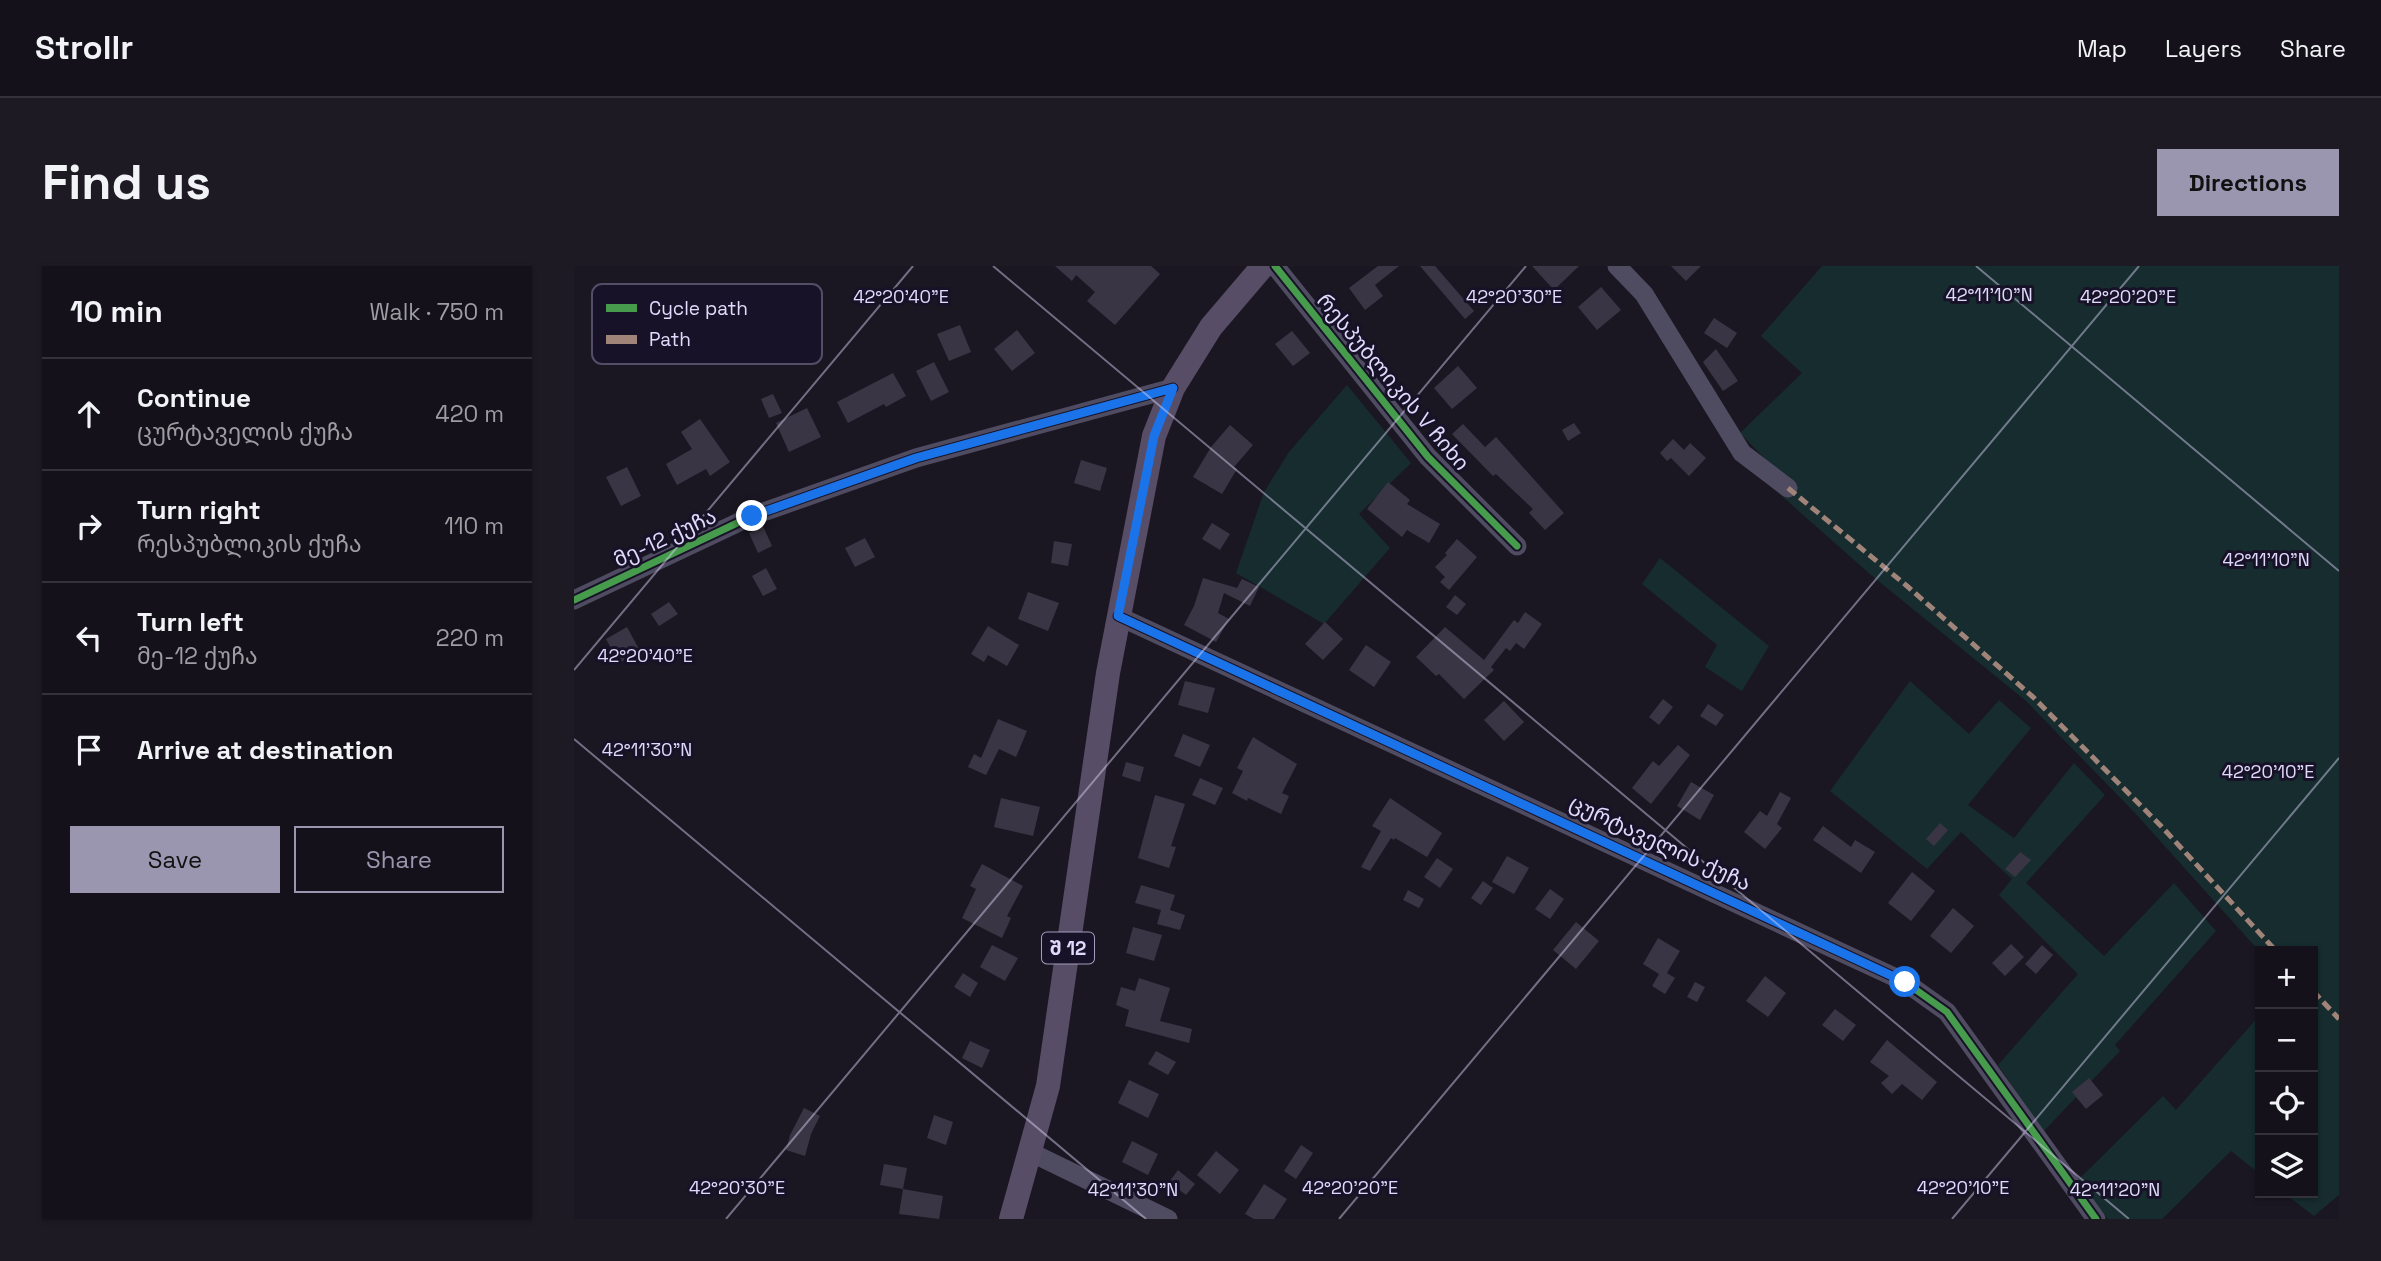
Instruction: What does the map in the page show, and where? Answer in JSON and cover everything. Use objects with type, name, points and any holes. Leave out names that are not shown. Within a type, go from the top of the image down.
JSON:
[{"type":"main road","name":"შ 12","points":[[1011,1219],[1048,1086],[1108,673],[1154,436],[1173,388],[1211,327],[1264,266]]},
{"type":"street","name":"რესპუბლიკის V ჩიხი","points":[[1275,266],[1428,457],[1517,546]]},
{"type":"street","points":[[1617,266],[1644,294],[1742,453],[1788,488]]},
{"type":"street","name":"მე-12 ქუჩა","points":[[574,600],[752,516],[916,458],[1173,388]]},
{"type":"street","name":"ცურტაველის ქუჩა","points":[[1118,616],[1905,982],[1947,1012],[2096,1219]]},
{"type":"street","points":[[1030,1152],[1168,1219]]},
{"type":"green space","points":[[1822,266],[2339,266],[2339,1195],[2314,1216],[2291,1198],[2318,1198],[2318,946],[2255,946],[2134,812],[2026,701],[1871,575],[1759,476],[1767,461],[1740,433],[1802,373],[1761,336]]},
{"type":"green space","points":[[1347,385],[1411,463],[1359,514],[1390,548],[1324,624],[1236,573],[1264,492],[1289,452]]},
{"type":"green space","points":[[1660,558],[1769,646],[1742,691],[1705,667],[1717,645],[1642,584]]},
{"type":"green space","points":[[1910,681],[1969,734],[1999,700],[2031,728],[1968,805],[2014,838],[2074,763],[2105,795],[2026,883],[2104,956],[2174,883],[2216,931],[2115,1045],[2120,1051],[2043,1132],[1998,1065],[2078,974],[1999,895],[2012,879],[1961,832],[1927,869],[1830,791]]},
{"type":"green space","points":[[2255,1021],[2255,1170],[2231,1151],[2162,1219],[2108,1219],[2077,1181],[2163,1096],[2176,1110]]},
{"type":"building","points":[[1055,266],[1151,266],[1160,274],[1115,325],[1087,301],[1095,292],[1076,275],[1072,281]]},
{"type":"building","points":[[1378,266],[1399,266],[1375,285],[1383,296],[1365,310],[1349,288]]},
{"type":"building","points":[[1420,266],[1435,266],[1474,311],[1465,319]]},
{"type":"building","points":[[1532,266],[1579,266],[1554,290]]},
{"type":"building","points":[[1671,266],[1701,266],[1686,281]]},
{"type":"building","points":[[1601,287],[1621,310],[1597,330],[1578,307]]},
{"type":"building","points":[[1714,318],[1737,333],[1727,348],[1704,333]]},
{"type":"building","points":[[960,325],[971,352],[949,361],[937,334]]},
{"type":"building","points":[[1017,330],[1035,353],[1012,371],[994,349]]},
{"type":"building","points":[[1292,331],[1310,353],[1293,366],[1275,344]]},
{"type":"building","points":[[1716,349],[1738,381],[1723,391],[1703,362]]},
{"type":"building","points":[[934,362],[949,392],[931,401],[916,371]]},
{"type":"building","points":[[1458,366],[1477,388],[1452,409],[1434,388]]},
{"type":"building","points":[[893,373],[906,396],[848,423],[837,402]]},
{"type":"building","points":[[773,394],[782,413],[769,418],[761,399]]},
{"type":"building","points":[[807,408],[821,437],[789,452],[776,423]]},
{"type":"building","points":[[700,419],[730,462],[710,476],[706,469],[677,485],[666,464],[692,449],[681,432]]},
{"type":"building","points":[[1574,423],[1581,433],[1568,441],[1562,430]]},
{"type":"building","points":[[1463,424],[1485,447],[1496,437],[1564,513],[1545,530],[1529,513],[1533,509],[1496,474],[1493,476],[1452,434]]},
{"type":"building","points":[[1230,425],[1253,445],[1234,467],[1237,469],[1222,494],[1193,477],[1211,447]]},
{"type":"building","points":[[1673,439],[1684,450],[1690,443],[1706,458],[1689,476],[1671,458],[1667,461],[1660,453]]},
{"type":"building","points":[[1081,460],[1107,468],[1100,491],[1074,483]]},
{"type":"building","points":[[627,467],[641,496],[621,506],[606,477]]},
{"type":"building","points":[[1388,482],[1410,500],[1407,504],[1440,524],[1429,543],[1407,530],[1402,537],[1367,509]]},
{"type":"building","points":[[1212,523],[1230,534],[1220,550],[1202,539]]},
{"type":"building","points":[[763,526],[772,546],[758,553],[749,533]]},
{"type":"building","points":[[865,538],[875,557],[855,567],[845,548]]},
{"type":"building","points":[[1457,539],[1477,557],[1449,590],[1440,582],[1445,577],[1435,567]]},
{"type":"building","points":[[1054,541],[1072,544],[1068,566],[1051,563]]},
{"type":"building","points":[[766,568],[777,589],[763,596],[752,576]]},
{"type":"building","points":[[1203,578],[1237,588],[1242,579],[1259,587],[1250,606],[1224,593],[1218,613],[1229,619],[1216,642],[1184,625],[1194,606]]},
{"type":"building","points":[[1028,592],[1059,603],[1048,631],[1018,619]]},
{"type":"building","points":[[1455,595],[1466,604],[1457,615],[1446,607]]},
{"type":"building","points":[[669,602],[678,614],[659,626],[651,614]]},
{"type":"building","points":[[1525,612],[1542,624],[1524,649],[1516,643],[1510,651],[1506,648],[1491,667],[1494,670],[1464,699],[1439,674],[1436,676],[1416,657],[1445,627],[1484,660],[1514,620],[1518,623]]},
{"type":"building","points":[[1325,622],[1343,639],[1323,660],[1305,644]]},
{"type":"building","points":[[988,626],[1019,645],[1007,666],[988,655],[984,662],[971,654]]},
{"type":"building","points":[[627,627],[640,651],[619,663],[606,639]]},
{"type":"building","points":[[1366,645],[1391,662],[1374,687],[1349,670]]},
{"type":"building","points":[[1185,681],[1215,688],[1208,713],[1178,705]]},
{"type":"building","points":[[1663,699],[1673,707],[1659,725],[1649,717]]},
{"type":"building","points":[[1504,701],[1524,722],[1504,741],[1484,720]]},
{"type":"building","points":[[1708,704],[1724,715],[1716,726],[1700,716]]},
{"type":"building","points":[[998,719],[1027,731],[1016,757],[999,749],[986,775],[968,767],[974,754],[981,758]]},
{"type":"building","points":[[1183,734],[1210,745],[1200,767],[1174,756]]},
{"type":"building","points":[[1253,737],[1297,764],[1282,793],[1289,796],[1281,814],[1232,793],[1243,771],[1237,768]]},
{"type":"building","points":[[1678,745],[1690,755],[1651,804],[1632,788],[1653,761],[1659,766]]},
{"type":"building","points":[[1126,762],[1144,767],[1140,782],[1122,776]]},
{"type":"building","points":[[1200,778],[1223,788],[1215,805],[1192,795]]},
{"type":"building","points":[[1691,782],[1714,795],[1700,820],[1677,806]]},
{"type":"building","points":[[1780,792],[1791,798],[1777,824],[1782,828],[1765,849],[1744,832],[1760,811],[1767,816]]},
{"type":"building","points":[[1155,795],[1185,804],[1171,846],[1176,847],[1169,868],[1138,858]]},
{"type":"building","points":[[1001,798],[1040,807],[1033,836],[994,827]]},
{"type":"building","points":[[1390,798],[1442,833],[1427,857],[1391,838],[1370,871],[1361,867],[1381,831],[1372,826]]},
{"type":"building","points":[[1940,823],[1948,830],[1934,846],[1926,839]]},
{"type":"building","points":[[1823,826],[1851,847],[1855,840],[1875,852],[1861,873],[1813,840]]},
{"type":"building","points":[[2020,852],[2031,860],[2015,877],[2005,869]]},
{"type":"building","points":[[1507,856],[1529,868],[1514,894],[1492,882]]},
{"type":"building","points":[[1437,858],[1453,869],[1440,888],[1424,877]]},
{"type":"building","points":[[982,864],[1023,886],[1007,916],[1011,918],[1002,938],[962,918],[976,889],[970,886]]},
{"type":"building","points":[[1912,872],[1935,891],[1911,921],[1888,903]]},
{"type":"building","points":[[1483,881],[1493,888],[1481,905],[1471,898]]},
{"type":"building","points":[[1141,885],[1175,895],[1170,910],[1185,915],[1180,930],[1157,924],[1161,910],[1135,903]]},
{"type":"building","points":[[1550,889],[1564,899],[1550,919],[1535,909]]},
{"type":"building","points":[[1408,890],[1424,899],[1419,908],[1403,900]]},
{"type":"building","points":[[1953,908],[1974,926],[1951,953],[1930,936]]},
{"type":"building","points":[[1576,922],[1599,941],[1576,969],[1553,950]]},
{"type":"building","points":[[1133,927],[1162,935],[1154,961],[1126,953]]},
{"type":"building","points":[[1658,938],[1680,951],[1667,973],[1675,978],[1665,994],[1652,986],[1659,974],[1643,964]]},
{"type":"building","points":[[2011,944],[2024,957],[2005,976],[1992,963]]},
{"type":"building","points":[[992,945],[1018,958],[1005,981],[980,967]]},
{"type":"building","points":[[2042,945],[2053,955],[2036,974],[2025,964]]},
{"type":"building","points":[[963,973],[978,983],[970,997],[954,987]]},
{"type":"building","points":[[1765,976],[1786,993],[1768,1017],[1746,1001]]},
{"type":"building","points":[[1139,978],[1170,988],[1160,1021],[1192,1029],[1189,1043],[1125,1026],[1129,1010],[1116,1005],[1121,987],[1135,991]]},
{"type":"building","points":[[1695,982],[1705,987],[1697,1002],[1687,997]]},
{"type":"building","points":[[1835,1009],[1856,1025],[1843,1041],[1822,1025]]},
{"type":"building","points":[[1887,1040],[1937,1082],[1922,1100],[1902,1084],[1892,1094],[1881,1083],[1889,1076],[1870,1062]]},
{"type":"building","points":[[970,1041],[990,1050],[982,1068],[962,1058]]},
{"type":"building","points":[[1156,1051],[1176,1062],[1168,1075],[1148,1064]]},
{"type":"building","points":[[2089,1078],[2103,1095],[2086,1109],[2072,1092]]},
{"type":"building","points":[[1129,1080],[1159,1094],[1148,1118],[1118,1103]]},
{"type":"building","points":[[804,1108],[820,1116],[811,1134],[805,1156],[786,1150],[790,1135]]},
{"type":"building","points":[[934,1115],[953,1122],[946,1145],[927,1138]]},
{"type":"building","points":[[1132,1141],[1158,1154],[1148,1175],[1122,1162]]},
{"type":"building","points":[[1301,1145],[1313,1153],[1296,1179],[1284,1171]]},
{"type":"building","points":[[1216,1151],[1239,1170],[1220,1194],[1197,1175]]},
{"type":"building","points":[[884,1164],[907,1168],[903,1189],[880,1185]]},
{"type":"building","points":[[1178,1170],[1195,1184],[1186,1195],[1169,1182]]},
{"type":"building","points":[[1264,1184],[1287,1199],[1274,1219],[1254,1219],[1245,1214]]},
{"type":"building","points":[[903,1189],[943,1196],[939,1219],[899,1214]]},
{"type":"marked path","points":[[1788,488],[1907,586],[2033,697],[2161,826],[2271,946]]},
{"type":"marked path","points":[[2318,996],[2339,1019]]},
{"type":"cycle path","points":[[1275,266],[1428,457],[1517,546]]},
{"type":"cycle path","points":[[574,600],[752,516],[916,458],[1173,388]]},
{"type":"cycle path","points":[[1118,616],[1905,982],[1947,1012],[2096,1219]]},
{"type":"route","points":[[752,516],[916,458],[1173,388],[1154,436],[1118,616],[1905,982]]}]
